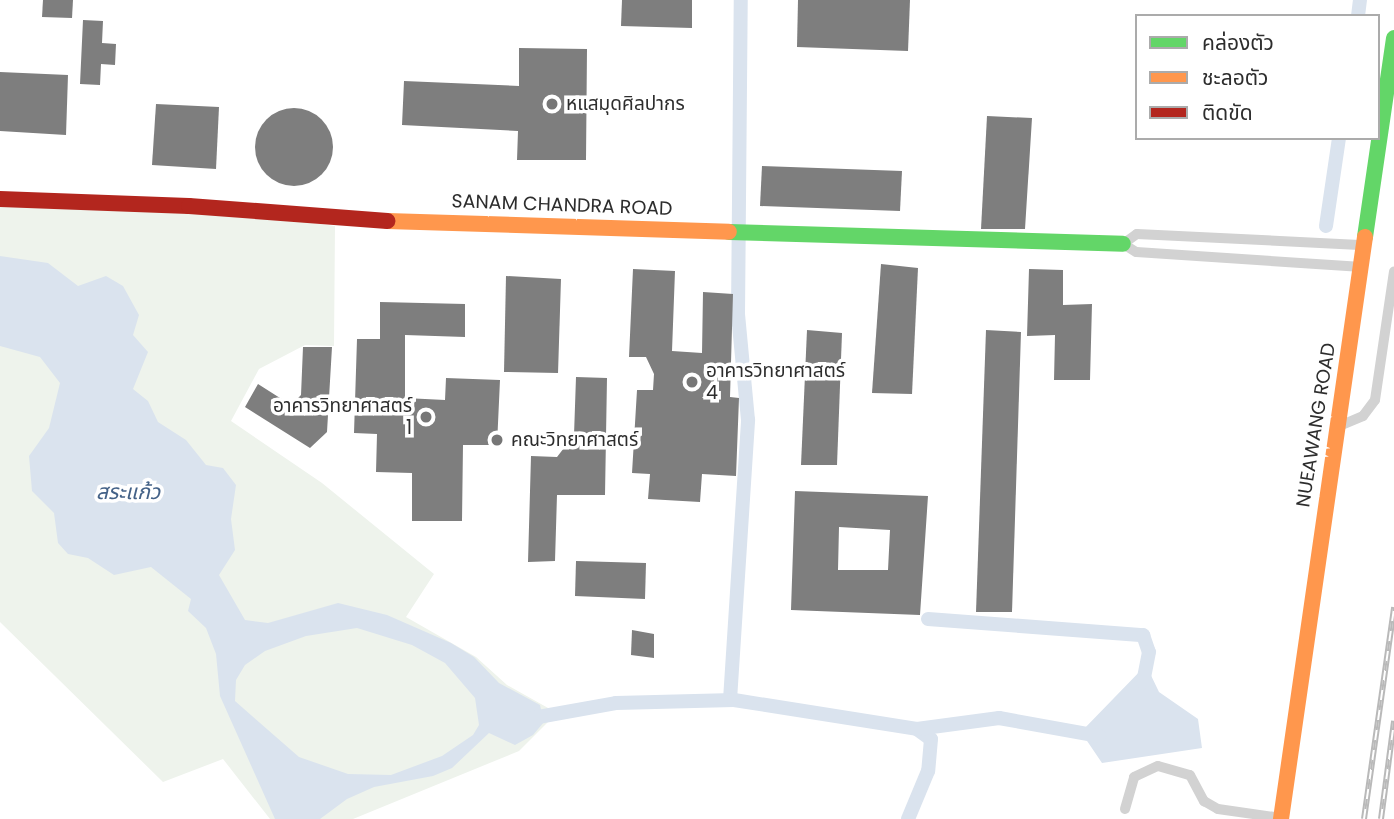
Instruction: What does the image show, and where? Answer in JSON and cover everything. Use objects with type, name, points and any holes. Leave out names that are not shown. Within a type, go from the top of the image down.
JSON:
[{"type":"street","name":"NUEAWANG ROAD","points":[[1380,138],[1394,38]]},
{"type":"street","name":"NUEAWANG ROAD","points":[[1281,818],[1380,140]]},
{"type":"street","name":"SANAM CHANDRA ROAD","points":[[0,199],[189,206],[340,220],[1123,244],[1136,253],[1362,267]]},
{"type":"street","name":"SANAM CHANDRA ROAD","points":[[1123,244],[1137,234],[1365,245]]},
{"type":"street","points":[[1337,427],[1363,416],[1375,400],[1394,271]]},
{"type":"street","points":[[1125,809],[1135,777],[1158,766],[1190,775],[1204,801],[1218,809],[1281,818]]},
{"type":"shaded area","points":[[0,199],[189,206],[335,226],[334,346],[305,345],[259,369],[231,421],[322,483],[434,574],[406,617],[476,657],[507,685],[557,713],[519,751],[353,819],[270,819],[223,759],[163,782],[0,622]]},
{"type":"water","name":"สระแก้ว","points":[[0,256],[48,263],[78,286],[106,276],[123,286],[139,315],[133,335],[148,352],[133,389],[148,401],[158,422],[186,440],[206,465],[223,468],[236,485],[231,519],[235,550],[219,575],[245,620],[268,623],[338,603],[387,615],[451,643],[474,657],[499,683],[540,705],[544,722],[533,735],[515,745],[489,733],[452,768],[433,776],[374,787],[347,799],[320,819],[275,819],[220,696],[216,654],[206,628],[188,611],[191,599],[151,567],[114,575],[88,558],[68,554],[58,543],[54,513],[32,491],[29,456],[49,428],[60,383],[40,357],[0,346]],"holes":[[[357,628],[412,645],[445,663],[475,698],[479,725],[473,735],[442,756],[391,775],[348,774],[299,757],[235,701],[236,680],[245,665],[265,651],[306,636]]]},
{"type":"water","points":[[1146,665],[1159,692],[1198,719],[1202,748],[1102,763],[1081,732]]},
{"type":"building","points":[[43,0],[73,0],[72,18],[42,17]]},
{"type":"building","points":[[622,0],[692,0],[692,28],[621,26]]},
{"type":"building","points":[[798,0],[910,0],[908,51],[797,47]]},
{"type":"building","points":[[83,20],[103,21],[102,43],[116,44],[115,65],[101,64],[100,85],[80,84]]},
{"type":"building","points":[[519,48],[587,49],[586,160],[517,160],[518,131],[402,125],[404,81],[519,86]]},
{"type":"building","points":[[0,72],[68,75],[66,135],[0,131]]},
{"type":"building","points":[[156,104],[219,107],[216,169],[152,165]]},
{"type":"building","points":[[294,108],[309,111],[321,120],[330,132],[333,147],[330,162],[321,174],[309,183],[294,186],[279,183],[267,174],[258,162],[255,147],[258,132],[267,120],[279,111]]},
{"type":"building","points":[[987,116],[1032,118],[1025,229],[981,229]]},
{"type":"building","points":[[762,166],[902,171],[900,211],[760,206]]},
{"type":"building","points":[[881,264],[918,268],[912,394],[872,393]]},
{"type":"building","name":"อาคารวิทยาศาสตร์ 4","points":[[633,269],[675,271],[672,351],[702,353],[703,292],[733,294],[730,397],[739,398],[736,476],[702,474],[700,502],[648,499],[650,474],[632,473],[637,390],[653,390],[654,374],[646,357],[629,357]]},
{"type":"building","points":[[1029,269],[1063,270],[1063,305],[1092,304],[1090,380],[1054,380],[1055,335],[1027,336]]},
{"type":"building","points":[[506,276],[561,279],[558,373],[504,372]]},
{"type":"building","name":"อาคารวิทยาศาสตร์ 1","points":[[380,302],[465,304],[465,337],[405,335],[405,398],[445,400],[446,378],[500,380],[497,445],[463,445],[462,521],[412,521],[412,473],[376,472],[377,434],[354,433],[357,339],[380,339]]},
{"type":"building","points":[[807,330],[842,333],[837,465],[801,465]]},
{"type":"building","points":[[986,330],[1021,332],[1012,612],[976,612]]},
{"type":"building","points":[[303,347],[332,347],[327,432],[310,448],[245,407],[258,384],[291,405],[301,395]]},
{"type":"building","points":[[576,377],[607,378],[605,495],[557,495],[555,561],[528,562],[531,456],[557,457],[574,435]]},
{"type":"building","points":[[795,491],[928,496],[920,615],[791,610]],"holes":[[[839,527],[890,530],[888,570],[838,570]]]},
{"type":"building","points":[[576,561],[646,563],[645,599],[575,596]]},
{"type":"building","points":[[632,630],[654,634],[654,658],[631,655]]},
{"type":"waterway","points":[[730,700],[748,420],[738,314],[741,0]]},
{"type":"waterway","points":[[1358,14],[1360,0]]},
{"type":"waterway","points":[[1326,226],[1339,140]]},
{"type":"waterway","points":[[928,619],[1143,635],[1149,652],[1143,682]]},
{"type":"waterway","points":[[527,719],[616,703],[734,700],[917,729],[931,739],[928,771],[908,819]]},
{"type":"waterway","points":[[917,729],[999,718],[1099,736]]},
{"type":"railway","points":[[1364,819],[1394,607]]},
{"type":"railway","points":[[1381,819],[1394,721]]},
{"type":"traffic: fast","points":[[1380,134],[1394,38]]},
{"type":"traffic: fast","points":[[1365,237],[1379,140]]},
{"type":"traffic: fast","points":[[729,232],[1123,244]]},
{"type":"traffic: slow","points":[[387,221],[729,232]]},
{"type":"traffic: slow","points":[[1281,819],[1365,237]]},
{"type":"traffic: jam","points":[[0,199],[189,206],[387,221]]},
{"type":"place","name":"หแสมุดศิลปากร","points":[[552,104]]},
{"type":"place","name":"อาคารวิทยาศาสตร์ 4","points":[[692,382]]},
{"type":"place","name":"อาคารวิทยาศาสตร์ 1","points":[[426,417]]},
{"type":"place","name":"คณะวิทยาศาสตร์","points":[[497,440]]}]
